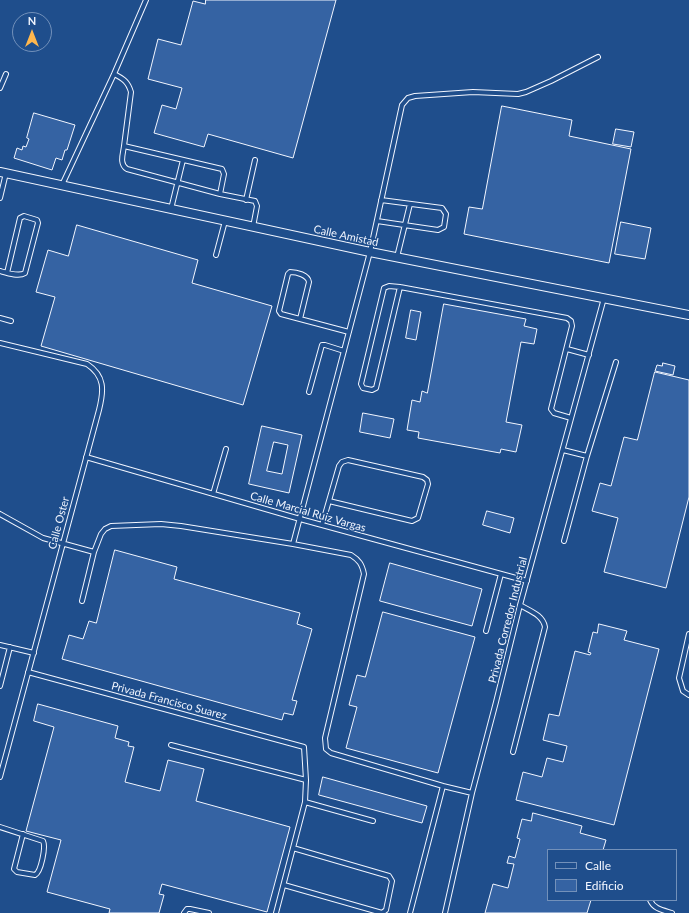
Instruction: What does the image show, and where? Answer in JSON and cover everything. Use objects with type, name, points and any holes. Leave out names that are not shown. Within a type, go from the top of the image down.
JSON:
[{"type":"street","name":"Calle Amistad","points":[[3,173],[397,258],[689,315]]},
{"type":"lane","points":[[62,186],[114,74],[146,0]]},
{"type":"lane","points":[[293,544],[370,252],[402,105],[408,98],[415,96],[473,92],[518,94],[551,81],[598,57]]},
{"type":"lane","points":[[0,88],[6,74]]},
{"type":"lane","points":[[114,74],[126,80],[131,92],[122,160],[124,167],[220,194],[255,202],[253,227]]},
{"type":"lane","points":[[124,146],[222,169],[224,174],[220,194]]},
{"type":"lane","points":[[171,209],[183,160]]},
{"type":"lane","points":[[246,200],[255,160]]},
{"type":"lane","points":[[0,198],[3,173]]},
{"type":"lane","points":[[377,221],[438,230],[444,226],[446,214],[442,208],[381,200]]},
{"type":"lane","points":[[397,258],[410,204]]},
{"type":"lane","points":[[0,271],[7,273],[22,275],[25,273],[38,223],[37,220],[24,216],[20,218],[7,273]]},
{"type":"lane","points":[[216,255],[225,221]]},
{"type":"lane","points":[[300,319],[309,282],[306,277],[290,272],[288,274],[279,311],[281,314],[349,332]]},
{"type":"lane","points":[[400,287],[376,388],[372,390],[362,388],[361,384],[384,288],[388,286],[400,287],[567,318],[571,321],[572,326],[567,349],[551,409],[554,413],[571,418]]},
{"type":"lane","name":"Privada Corredor Industrial","points":[[445,913],[472,793],[520,605],[604,298]]},
{"type":"lane","points":[[0,318],[11,321]]},
{"type":"lane","name":"Calle Oster","points":[[0,343],[87,364],[99,374],[102,382],[102,399],[0,777]]},
{"type":"lane","points":[[309,392],[322,345],[344,351]]},
{"type":"lane","points":[[567,349],[589,356]]},
{"type":"lane","points":[[564,540],[587,456],[616,362]]},
{"type":"lane","points":[[213,494],[226,449]]},
{"type":"lane","points":[[563,450],[587,456]]},
{"type":"lane","name":"Calle Marcial Ruiz Vargas","points":[[86,457],[300,519],[527,581]]},
{"type":"lane","points":[[322,525],[339,466],[342,462],[348,460],[422,477],[427,480],[428,484],[418,518],[412,521],[329,501]]},
{"type":"lane","points":[[0,514],[39,536],[94,552]]},
{"type":"lane","points":[[82,600],[94,552],[101,534],[105,529],[111,526],[161,524],[177,525],[351,555],[358,560],[364,574],[325,738],[326,749],[331,753],[472,793]]},
{"type":"lane","points":[[486,631],[501,574]]},
{"type":"lane","points":[[514,752],[545,628],[544,621],[540,617],[520,605]]},
{"type":"lane","points":[[689,634],[679,678],[683,691],[689,695]]},
{"type":"lane","points":[[0,645],[34,653]]},
{"type":"lane","points":[[0,686],[10,647]]},
{"type":"lane","name":"Privada Francisco Suarez","points":[[28,672],[304,747],[306,780]]},
{"type":"lane","points":[[171,745],[306,780],[305,802],[276,913]]},
{"type":"lane","points":[[410,913],[443,786]]},
{"type":"lane","points":[[305,802],[373,821]]},
{"type":"lane","points":[[0,827],[23,834],[43,841],[45,843],[38,872],[35,875],[17,872],[14,869],[23,834]]},
{"type":"lane","points":[[284,885],[382,913],[386,910],[392,881],[389,876],[293,848]]},
{"type":"lane","points":[[650,901],[652,905],[657,908],[672,913]]},
{"type":"lane","points":[[184,913],[190,908],[209,913]]},
{"type":"building","points":[[206,0],[336,0],[293,158],[208,134],[204,147],[154,133],[162,105],[176,109],[182,88],[148,79],[158,39],[181,45],[193,1],[205,4]]},
{"type":"building","points":[[502,106],[572,120],[569,136],[631,149],[609,263],[464,234],[469,207],[482,209]]},
{"type":"building","points":[[34,113],[75,125],[67,150],[65,150],[62,160],[56,158],[52,170],[14,158],[17,148],[22,150],[23,146],[26,147]]},
{"type":"building","points":[[616,129],[634,132],[631,147],[613,144]]},
{"type":"building","points":[[621,222],[651,228],[645,259],[615,254]]},
{"type":"building","points":[[77,225],[198,260],[192,283],[272,306],[243,405],[41,346],[55,297],[36,292],[48,250],[68,256]]},
{"type":"building","points":[[444,304],[526,319],[524,326],[537,329],[534,344],[521,342],[506,422],[522,425],[516,452],[501,449],[500,453],[418,438],[419,432],[407,430],[412,400],[420,402],[422,391],[427,393]]},
{"type":"building","points":[[411,310],[421,312],[416,340],[406,338]]},
{"type":"building","points":[[663,363],[675,366],[673,375],[655,371],[657,365],[662,366]]},
{"type":"building","points":[[655,372],[689,380],[689,497],[666,588],[604,572],[618,518],[592,511],[600,483],[611,486],[624,437],[637,440]]},
{"type":"building","points":[[363,413],[394,419],[390,438],[360,432]]},
{"type":"building","points":[[262,426],[302,435],[289,493],[249,484]],"holes":[[[274,442],[288,445],[282,474],[267,471]]]},
{"type":"building","points":[[487,511],[514,518],[510,533],[483,525]]},
{"type":"building","points":[[115,550],[177,567],[174,579],[300,613],[297,624],[312,629],[292,700],[297,701],[293,715],[284,713],[282,720],[62,659],[69,635],[83,639],[89,621],[96,623]]},
{"type":"building","points":[[390,563],[482,589],[472,626],[380,601]]},
{"type":"building","points":[[383,612],[475,637],[438,773],[346,748],[357,707],[349,705],[357,675],[365,677]]},
{"type":"building","points":[[599,624],[627,631],[624,640],[659,649],[614,825],[516,800],[523,772],[542,777],[547,758],[563,762],[567,746],[543,740],[549,714],[559,716],[575,651],[590,655],[591,653],[588,652],[593,632],[597,633]]},
{"type":"building","points":[[38,704],[118,726],[115,738],[129,742],[128,746],[134,747],[125,782],[160,791],[168,760],[204,769],[196,801],[290,827],[267,912],[162,884],[159,894],[164,895],[159,913],[109,913],[110,909],[47,892],[61,840],[26,831],[54,727],[34,721]]},
{"type":"building","points":[[323,777],[427,806],[422,823],[319,795]]},
{"type":"building","points":[[533,813],[582,826],[580,833],[606,840],[603,849],[547,849],[547,901],[591,901],[587,913],[485,913],[493,884],[508,888],[514,864],[507,863],[509,856],[515,858],[520,839],[517,838],[522,819],[531,821]]}]
